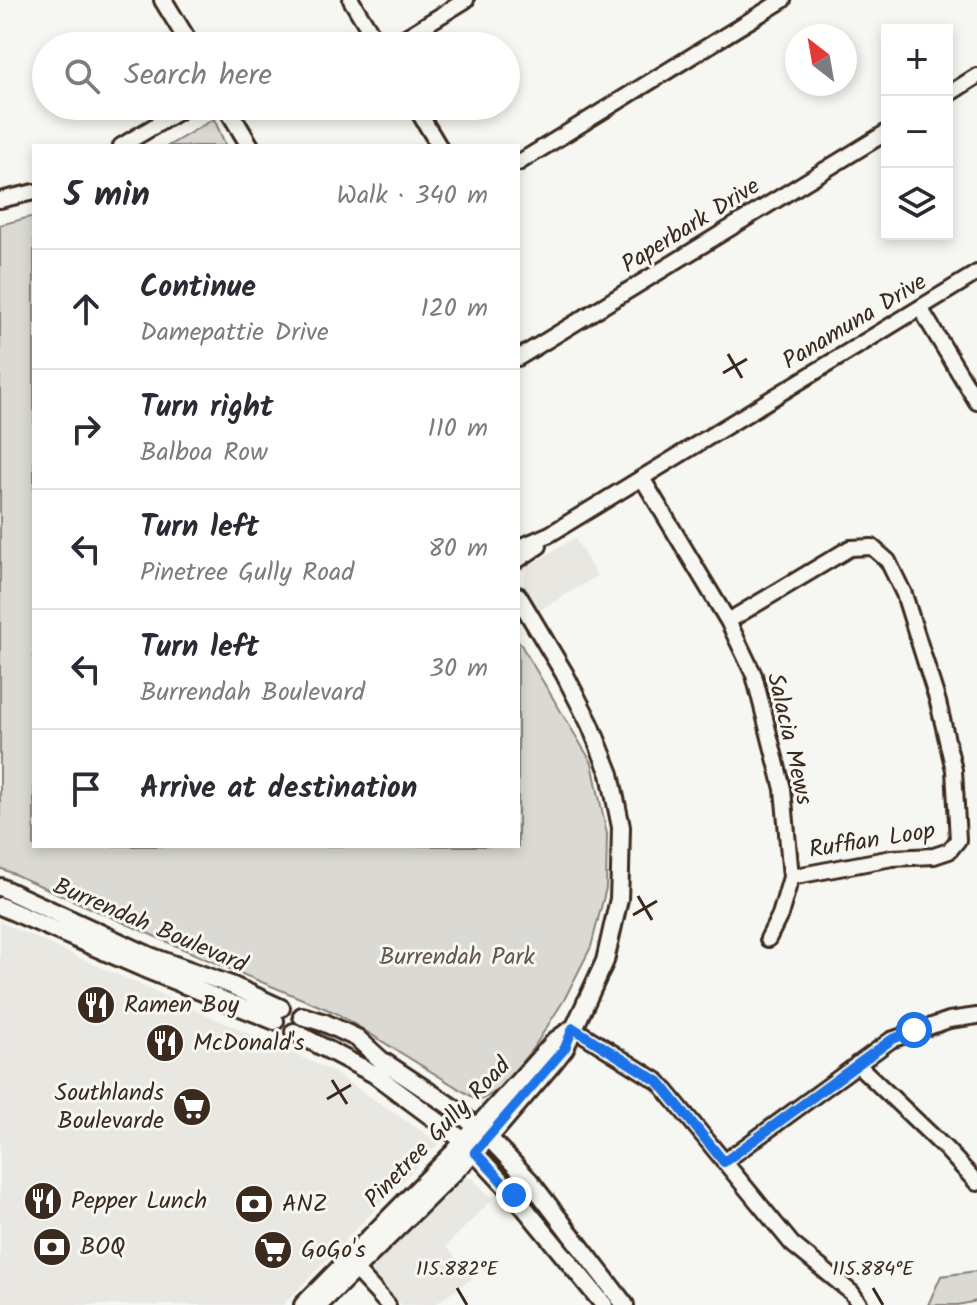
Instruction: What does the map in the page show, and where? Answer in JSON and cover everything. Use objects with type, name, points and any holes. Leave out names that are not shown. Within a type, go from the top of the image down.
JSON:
[{"type":"main road","points":[[163,0],[182,32]]},
{"type":"main road","points":[[234,120],[249,144]]},
{"type":"main road","name":"Pinetree Gully Road","points":[[319,1305],[352,1267],[565,1048],[605,961],[619,899],[621,827],[610,774],[590,724],[564,673],[520,599]]},
{"type":"main road","name":"Burrendah Boulevard","points":[[0,887],[209,986]]},
{"type":"main road","name":"Burrendah Boulevard","points":[[0,906],[278,1014]]},
{"type":"main road","points":[[604,1305],[514,1195],[469,1146],[374,1074],[294,1032],[282,1031],[278,1014],[295,1007],[302,1016],[357,1038],[381,1060],[443,1101],[482,1132],[530,1181],[625,1305]]},
{"type":"main road","points":[[294,1032],[301,1025],[302,1016]]},
{"type":"main road","name":"Pinetree Gully Road","points":[[303,1305],[469,1146]]},
{"type":"street","points":[[351,0],[370,32]]},
{"type":"street","points":[[414,32],[466,0]]},
{"type":"street","points":[[520,162],[783,0]]},
{"type":"street","points":[[953,91],[977,76]]},
{"type":"street","points":[[124,144],[165,120]]},
{"type":"street","points":[[423,120],[438,144]]},
{"type":"street","name":"Paperbark Drive","points":[[520,357],[881,136]]},
{"type":"street","points":[[0,200],[32,192]]},
{"type":"street","name":"Panamuna Drive","points":[[520,547],[550,534],[977,273]]},
{"type":"street","points":[[920,308],[977,402]]},
{"type":"street","name":"Salacia Mews","points":[[642,478],[728,621],[754,675],[783,789],[791,877],[780,915],[768,939]]},
{"type":"street","name":"Panamuna Drive","points":[[520,559],[550,534]]},
{"type":"street","name":"Ruffian Loop","points":[[728,621],[850,548],[872,547],[888,561],[904,594],[938,702],[954,770],[958,840],[949,851],[791,877]]},
{"type":"street","points":[[724,1162],[891,1040],[949,1020],[977,1016]]},
{"type":"street","points":[[573,1028],[659,1082],[792,1244],[852,1293],[860,1305]]},
{"type":"street","points":[[857,1064],[977,1183]]},
{"type":"street","points":[[352,1267],[388,1305]]},
{"type":"shaded area","points":[[575,538],[597,576],[540,610],[523,583],[528,566]]},
{"type":"shaded area","name":"Southlands Boulevarde","points":[[0,922],[330,1070],[439,1143],[283,1305],[0,1305]]},
{"type":"shaded area","points":[[472,1178],[493,1199],[446,1246],[473,1278],[434,1305],[402,1305],[372,1275],[373,1261],[457,1179]]},
{"type":"green space","points":[[214,120],[225,144],[171,144]]},
{"type":"green space","name":"Burrendah Park","points":[[32,217],[32,848],[520,848],[520,643],[592,763],[607,834],[606,888],[591,947],[564,1000],[534,1047],[500,1089],[479,1101],[336,1013],[0,868],[0,225]]},
{"type":"green space","points":[[977,1271],[977,1301],[958,1305],[928,1305],[941,1276]]},
{"type":"place","name":"Ramen Boy","points":[[96,1005]]},
{"type":"place","name":"McDonald's","points":[[165,1043]]},
{"type":"place","name":"Southlands Boulevarde","points":[[192,1107]]},
{"type":"place","name":"Pepper Lunch","points":[[43,1201]]},
{"type":"place","name":"ANZ","points":[[254,1204]]},
{"type":"place","name":"BOQ","points":[[52,1247]]},
{"type":"place","name":"GoGo's","points":[[273,1250]]},
{"type":"route","points":[[514,1195],[475,1152],[554,1062],[565,1048],[573,1028],[659,1082],[724,1162],[891,1040],[914,1030]]}]
